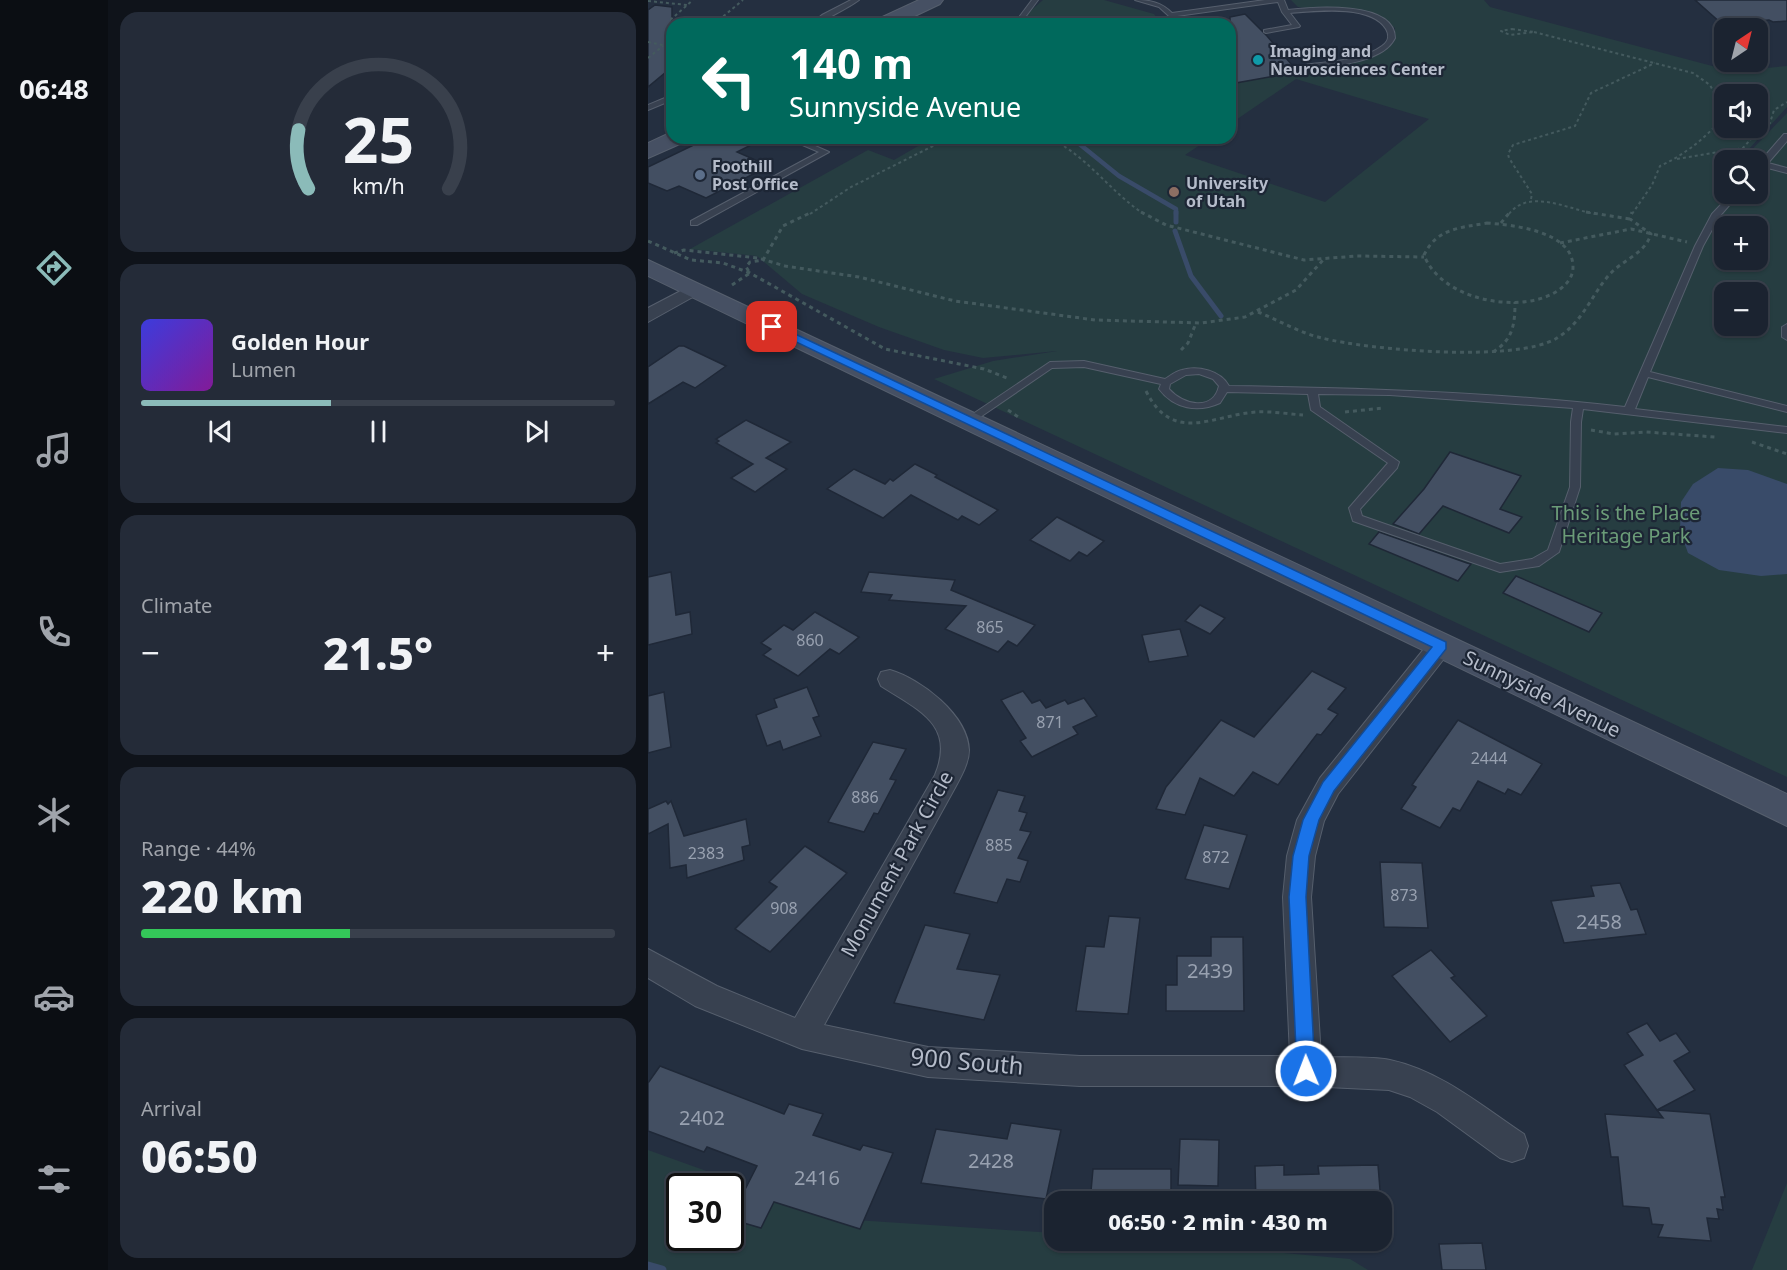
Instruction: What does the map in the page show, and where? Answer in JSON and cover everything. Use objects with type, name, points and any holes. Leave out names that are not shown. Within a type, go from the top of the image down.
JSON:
[{"type":"main road","points":[[900,18],[943,2]]},
{"type":"main road","points":[[920,18],[943,2]]},
{"type":"main road","points":[[648,136],[666,128]]},
{"type":"main road","points":[[648,151],[666,142]]},
{"type":"main road","name":"Sunnyside Avenue","points":[[648,267],[1787,811]]},
{"type":"street","points":[[648,316],[694,290]]},
{"type":"street","points":[[1306,1071],[1298,897],[1301,856],[1311,820],[1329,786],[1441,645]]},
{"type":"street","name":"Monument Park Circle","points":[[802,1035],[947,778],[956,754],[954,735],[943,717],[890,679]]},
{"type":"street","name":"900 South","points":[[648,962],[706,996],[802,1035],[928,1062],[1080,1071],[1306,1071],[1389,1075],[1418,1084],[1448,1101],[1512,1146]]},
{"type":"lane","points":[[822,18],[856,0]]},
{"type":"lane","points":[[1022,18],[1035,0]]},
{"type":"lane","points":[[1138,0],[1161,6],[1170,15],[1248,2],[1280,0],[1285,12],[1297,27],[1266,31]]},
{"type":"lane","points":[[1202,0],[1210,10]]},
{"type":"lane","points":[[1285,12],[1314,8],[1350,10],[1381,20],[1389,28],[1392,36],[1389,44],[1380,51],[1362,57],[1300,68]]},
{"type":"lane","points":[[648,108],[666,100]]},
{"type":"lane","points":[[1768,157],[1787,135]]},
{"type":"lane","points":[[694,223],[825,152],[805,144]]},
{"type":"lane","points":[[1768,167],[1787,171]]},
{"type":"lane","points":[[1629,411],[1699,246],[1715,216],[1726,204]]},
{"type":"lane","points":[[1787,327],[1787,337]]},
{"type":"lane","points":[[969,420],[1050,365],[1084,364],[1166,382],[1184,372],[1200,371],[1216,377],[1224,385],[1224,389],[1220,398],[1211,403],[1190,406],[1168,397],[1164,389],[1166,382]]},
{"type":"lane","points":[[1646,374],[1787,409]]},
{"type":"lane","points":[[1224,389],[1312,390],[1579,405],[1787,430]]},
{"type":"lane","points":[[1312,390],[1314,408],[1394,462],[1393,466],[1354,507],[1357,518],[1500,568],[1535,563],[1553,552],[1575,487],[1576,422],[1579,405]]},
{"type":"path","points":[[672,18],[693,0]]},
{"type":"path","points":[[721,18],[743,0]]},
{"type":"path","points":[[648,1],[687,5]]},
{"type":"path","points":[[1535,32],[1510,35],[1501,31],[1507,28],[1535,32],[1655,63],[1701,76],[1714,90]]},
{"type":"path","points":[[658,44],[664,40]]},
{"type":"path","points":[[648,42],[664,46]]},
{"type":"path","points":[[649,57],[664,46]]},
{"type":"path","points":[[649,57],[657,58]]},
{"type":"path","points":[[1531,199],[1532,194],[1509,158],[1508,154],[1513,145],[1570,129],[1579,122],[1591,93],[1655,63]]},
{"type":"path","points":[[1630,219],[1634,207],[1652,185],[1656,171],[1665,162],[1743,148],[1770,123],[1774,110],[1787,102]]},
{"type":"path","points":[[1676,159],[1714,131]]},
{"type":"path","points":[[763,260],[783,226],[809,214],[850,187],[885,172],[938,144]]},
{"type":"path","points":[[1061,144],[1070,148],[1103,182],[1154,221],[1276,254],[1323,260],[1356,256],[1424,257]]},
{"type":"path","points":[[1257,312],[1321,338],[1393,347],[1490,353],[1536,347],[1564,335],[1582,315],[1612,273],[1648,243],[1651,234],[1630,219],[1578,211],[1531,199],[1514,207],[1501,223]]},
{"type":"path","points":[[1501,223],[1531,230],[1560,243],[1572,261],[1573,273],[1567,284],[1555,293],[1537,299],[1515,302],[1493,301],[1452,289],[1437,279],[1428,268],[1424,257],[1427,246],[1436,237],[1449,229],[1467,225],[1501,223]]},
{"type":"path","points":[[1560,243],[1631,229],[1648,231],[1699,246]]},
{"type":"path","points":[[648,241],[691,260],[723,263],[750,273],[885,350],[984,369],[1009,379]]},
{"type":"path","points":[[674,253],[684,249],[763,260],[785,266],[859,277],[955,301],[1095,320],[1196,323],[1228,320],[1257,312],[1296,290],[1323,260]]},
{"type":"path","points":[[750,273],[746,267],[750,262],[763,260]]},
{"type":"path","points":[[732,285],[750,273]]},
{"type":"path","points":[[1490,353],[1503,347],[1512,335],[1515,302]]},
{"type":"path","points":[[1181,350],[1188,343],[1196,323]]},
{"type":"path","points":[[1144,389],[1152,403],[1177,422],[1189,425],[1250,413],[1310,414]]},
{"type":"path","points":[[1011,405],[1008,411],[1022,419]]},
{"type":"path","points":[[1588,430],[1614,434],[1646,432],[1722,437]]},
{"type":"path","points":[[1744,441],[1787,454]]},
{"type":"green space","points":[[1043,0],[1104,0],[1154,14],[1157,18],[1026,18],[1027,14]]},
{"type":"green space","name":"This is the Place Heritage Park","points":[[1291,0],[1484,0],[1490,7],[1714,66],[1714,72],[1768,72],[1768,68],[1787,66],[1787,107],[1768,128],[1768,84],[1714,84],[1714,138],[1759,138],[1748,150],[1714,150],[1714,204],[1768,204],[1768,150],[1752,150],[1763,138],[1768,138],[1768,133],[1787,113],[1787,777],[934,379],[993,361],[1057,351],[983,358],[944,350],[879,327],[802,294],[757,256],[690,249],[868,150],[894,160],[922,144],[1201,144],[1185,155],[1325,202],[1429,119],[1296,79],[1236,120],[1236,83],[1298,72],[1302,69],[1326,70],[1328,64],[1364,57],[1394,42],[1395,28],[1383,19],[1360,10],[1298,7]]},
{"type":"green space","points":[[648,1150],[712,1173],[666,1173],[666,1251],[744,1251],[744,1184],[840,1219],[1044,1232],[1044,1251],[1262,1251],[1350,1259],[1368,1270],[648,1270]]},
{"type":"green space","points":[[1787,1183],[1787,1270],[1752,1270]]},
{"type":"water","points":[[1718,468],[1748,470],[1787,484],[1787,574],[1761,576],[1719,570],[1688,553],[1680,531],[1681,502],[1693,484]]},
{"type":"building","points":[[1695,0],[1787,0],[1787,21],[1773,22],[1768,18],[1715,18]]},
{"type":"building","points":[[655,5],[672,7],[672,18],[666,18],[666,72],[648,87],[648,10]]},
{"type":"building","name":"Imaging and Neurosciences Center","points":[[1245,14],[1298,72],[1236,83],[1236,18],[1230,17]]},
{"type":"building","name":"Foothill Post Office","points":[[696,144],[744,144],[749,146],[737,152],[769,166],[706,198],[679,186],[667,191],[648,183],[648,167]]},
{"type":"building","points":[[679,346],[684,346],[726,366],[695,388],[683,382],[648,404],[648,367]]},
{"type":"building","points":[[746,420],[791,442],[766,458],[787,469],[755,492],[731,478],[753,464],[716,443],[719,441],[716,439]]},
{"type":"building","points":[[1450,452],[1521,476],[1500,509],[1522,517],[1509,533],[1443,506],[1419,534],[1393,524],[1424,489]]},
{"type":"building","points":[[915,464],[998,510],[979,525],[962,516],[958,520],[911,495],[883,518],[827,489],[854,469],[885,484],[890,479],[893,481]]},
{"type":"building","points":[[1057,517],[1104,541],[1087,556],[1079,552],[1070,561],[1030,540]]},
{"type":"building","points":[[1379,532],[1471,564],[1458,581],[1369,544]]},
{"type":"building","points":[[671,572],[676,615],[690,612],[692,634],[648,645],[648,577]]},
{"type":"building","points":[[869,572],[955,580],[951,590],[1035,625],[1017,646],[1008,641],[998,652],[945,629],[966,606],[889,600],[892,595],[861,592]]},
{"type":"building","points":[[1516,576],[1602,613],[1589,632],[1503,593]]},
{"type":"building","points":[[1200,605],[1225,618],[1210,634],[1185,621]]},
{"type":"building","points":[[815,612],[859,637],[839,654],[830,649],[798,676],[763,655],[771,649],[761,643],[784,625],[793,630]]},
{"type":"building","points":[[1180,629],[1188,656],[1149,662],[1142,635]]},
{"type":"building","points":[[1312,671],[1346,688],[1328,709],[1338,714],[1321,735],[1317,734],[1278,785],[1253,772],[1234,796],[1200,778],[1185,815],[1156,809],[1166,787],[1221,720],[1254,737]]},
{"type":"building","points":[[807,687],[819,716],[813,718],[821,736],[783,750],[780,741],[767,746],[756,715],[777,707],[774,699]]},
{"type":"building","points":[[1023,691],[1032,703],[1040,700],[1046,708],[1065,700],[1068,704],[1084,698],[1097,716],[1073,727],[1078,734],[1032,757],[1020,741],[1026,738],[1001,700]]},
{"type":"building","points":[[664,692],[671,747],[648,753],[648,696]]},
{"type":"building","points":[[1458,720],[1542,764],[1521,795],[1508,789],[1505,794],[1478,781],[1460,811],[1453,808],[1440,828],[1401,809],[1416,787],[1412,785]]},
{"type":"building","points":[[873,742],[906,749],[890,779],[896,780],[878,814],[874,813],[864,832],[828,822]]},
{"type":"building","points":[[998,790],[1025,796],[1019,811],[1027,813],[1020,830],[1031,832],[1018,858],[1028,861],[1020,882],[1007,879],[997,903],[954,893]]},
{"type":"building","points":[[666,801],[668,804],[671,801],[684,836],[746,819],[750,845],[742,847],[744,860],[687,878],[686,865],[670,868],[668,824],[648,834],[648,809]]},
{"type":"building","points":[[1204,825],[1247,835],[1229,889],[1185,879]]},
{"type":"building","points":[[805,846],[847,873],[770,952],[735,929],[777,887],[769,882]]},
{"type":"building","points":[[1380,862],[1422,863],[1428,928],[1384,927]]},
{"type":"building","points":[[1620,883],[1631,910],[1637,909],[1646,934],[1564,943],[1551,901],[1594,896],[1591,886]]},
{"type":"building","points":[[1109,916],[1140,918],[1128,1014],[1076,1011],[1086,946],[1104,947]]},
{"type":"building","points":[[925,925],[970,934],[957,969],[1000,975],[984,1020],[894,1003]]},
{"type":"building","points":[[1211,937],[1243,937],[1244,1011],[1166,1011],[1166,985],[1177,985],[1177,956],[1211,956]]},
{"type":"building","points":[[1431,950],[1455,976],[1451,978],[1487,1016],[1450,1042],[1392,976]]},
{"type":"building","points":[[1647,1023],[1660,1041],[1676,1033],[1690,1052],[1674,1061],[1695,1090],[1657,1110],[1624,1065],[1643,1055],[1627,1033]]},
{"type":"building","points":[[660,1066],[784,1114],[789,1104],[823,1114],[813,1135],[860,1150],[863,1145],[893,1153],[860,1229],[774,1202],[761,1228],[744,1223],[744,1192],[757,1166],[707,1147],[704,1152],[648,1131],[648,1083]]},
{"type":"building","points":[[1657,1110],[1710,1114],[1725,1197],[1721,1197],[1723,1210],[1717,1209],[1719,1219],[1707,1218],[1711,1241],[1658,1237],[1663,1225],[1652,1224],[1649,1208],[1623,1206],[1618,1157],[1611,1157],[1605,1114],[1663,1118]]},
{"type":"building","points":[[1011,1123],[1061,1130],[1048,1191],[1044,1191],[1044,1199],[921,1183],[936,1129],[1007,1139]]},
{"type":"building","points":[[1180,1139],[1219,1140],[1218,1186],[1178,1185]]},
{"type":"building","points":[[1284,1165],[1284,1175],[1319,1174],[1318,1166],[1378,1165],[1380,1191],[1256,1191],[1255,1166]]},
{"type":"building","points":[[1093,1169],[1171,1169],[1171,1191],[1091,1191]]},
{"type":"building","points":[[1482,1243],[1486,1270],[1442,1270],[1439,1244]]},
{"type":"waterway","points":[[1079,144],[1119,176],[1176,209],[1176,222]]},
{"type":"waterway","points":[[1175,231],[1191,276],[1221,316]]},
{"type":"waterway","points":[[648,1266],[662,1270]]},
{"type":"place","name":"Imaging and Neurosciences Center","points":[[1258,60]]},
{"type":"place","name":"Foothill Post Office","points":[[700,175]]},
{"type":"place","name":"University of Utah","points":[[1174,192]]},
{"type":"route","points":[[772,327],[1441,645],[1329,786],[1311,820],[1301,856],[1298,897],[1306,1071]]}]
